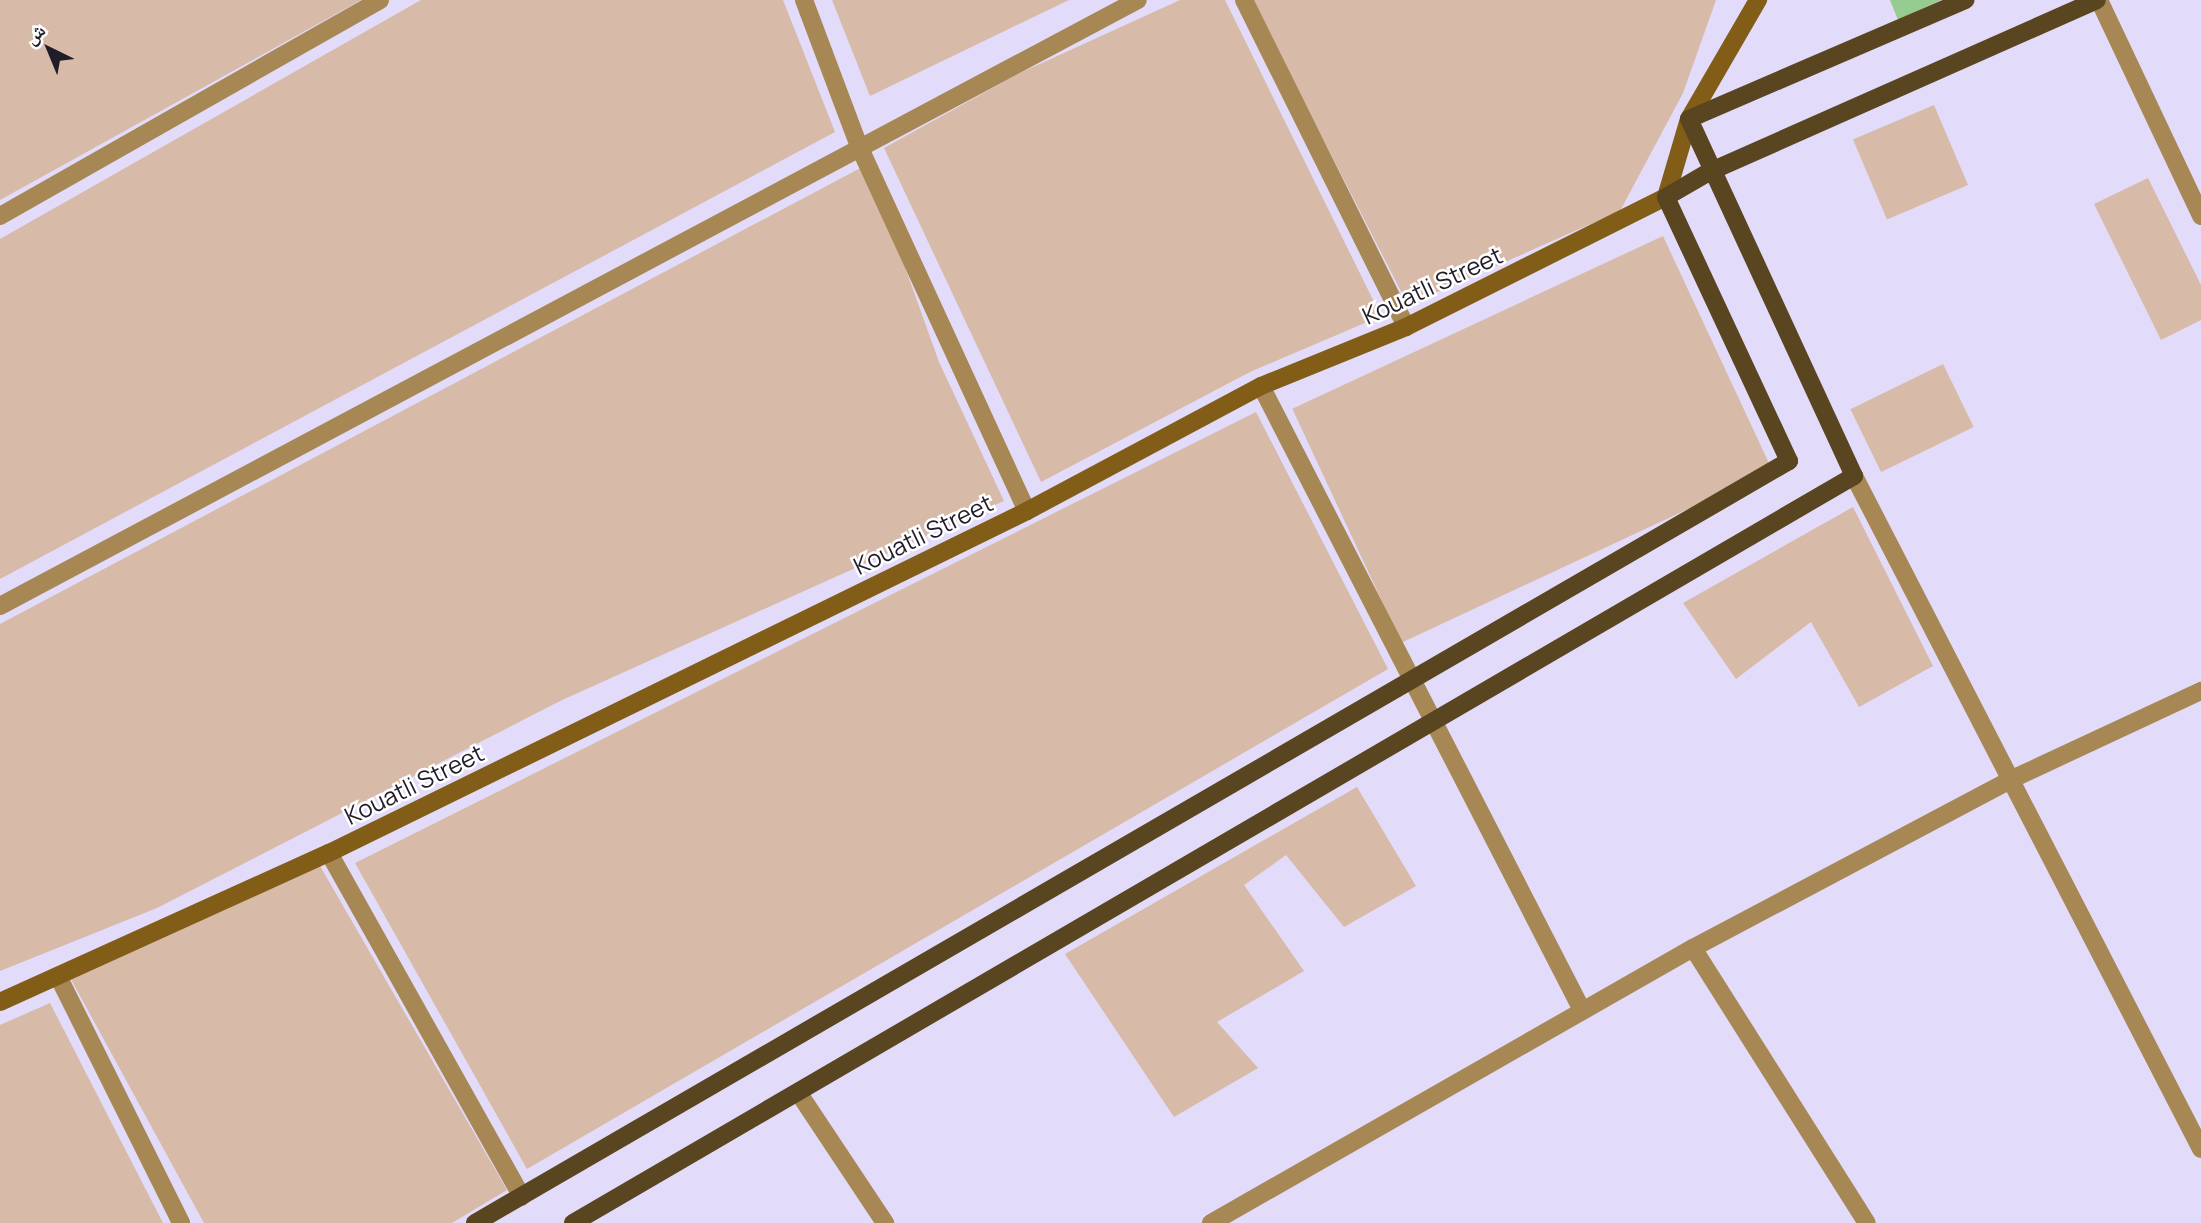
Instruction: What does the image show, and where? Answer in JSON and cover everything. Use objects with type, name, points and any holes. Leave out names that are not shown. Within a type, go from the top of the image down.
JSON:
[{"type":"main road","points":[[573,1223],[800,1095],[1854,476],[1709,172],[1689,120],[1965,0]]},
{"type":"main road","points":[[475,1223],[1789,461],[1666,197],[1709,172],[2098,0]]},
{"type":"street","points":[[0,216],[380,0]]},
{"type":"street","points":[[804,0],[858,144],[1027,511]]},
{"type":"street","points":[[0,606],[858,144],[1138,0]]},
{"type":"street","points":[[1244,0],[1406,327]]},
{"type":"street","points":[[1666,197],[1689,120],[1758,0]]},
{"type":"street","points":[[2098,0],[2201,216]]},
{"type":"street","name":"Kouatli Street","points":[[0,1002],[329,853],[1027,511],[1261,386],[1406,327],[1666,197]]},
{"type":"street","points":[[1261,386],[1412,681],[1430,724],[1581,1008]]},
{"type":"street","points":[[1854,476],[2201,1149]]},
{"type":"street","points":[[1211,1223],[1581,1008],[2010,779],[2201,691]]},
{"type":"street","points":[[329,853],[522,1197]]},
{"type":"street","points":[[1693,948],[1867,1223]]},
{"type":"street","points":[[58,976],[181,1223]]},
{"type":"street","points":[[800,1095],[886,1223]]},
{"type":"green space","points":[[1890,0],[1941,0],[1898,20]]},
{"type":"building","points":[[0,0],[361,0],[0,200]]},
{"type":"building","points":[[421,0],[783,0],[835,132],[0,579],[0,239]]},
{"type":"building","points":[[832,0],[1069,0],[870,96]]},
{"type":"building","points":[[1180,0],[1225,0],[1381,316],[1250,372],[1041,482],[884,148],[1020,73]]},
{"type":"building","points":[[1252,0],[1716,0],[1683,93],[1620,211],[1408,305]]},
{"type":"building","points":[[1934,105],[1968,185],[1887,219],[1853,139]]},
{"type":"building","points":[[868,164],[939,362],[1004,501],[560,701],[157,908],[0,971],[0,624]]},
{"type":"building","points":[[2148,178],[2201,285],[2201,320],[2161,340],[2094,204]]},
{"type":"building","points":[[1663,236],[1772,470],[1401,643],[1292,409]]},
{"type":"building","points":[[1943,364],[1974,427],[1881,472],[1850,409]]},
{"type":"building","points":[[1256,412],[1388,669],[527,1169],[355,863]]},
{"type":"building","points":[[1853,507],[1933,666],[1859,707],[1811,622],[1736,679],[1683,603]]},
{"type":"building","points":[[1357,787],[1416,886],[1344,927],[1286,855],[1244,885],[1304,971],[1217,1022],[1258,1068],[1174,1117],[1065,954]]},
{"type":"building","points":[[316,859],[507,1190],[452,1223],[204,1223],[67,972]]},
{"type":"building","points":[[50,1003],[163,1223],[0,1223],[0,1025]]}]
